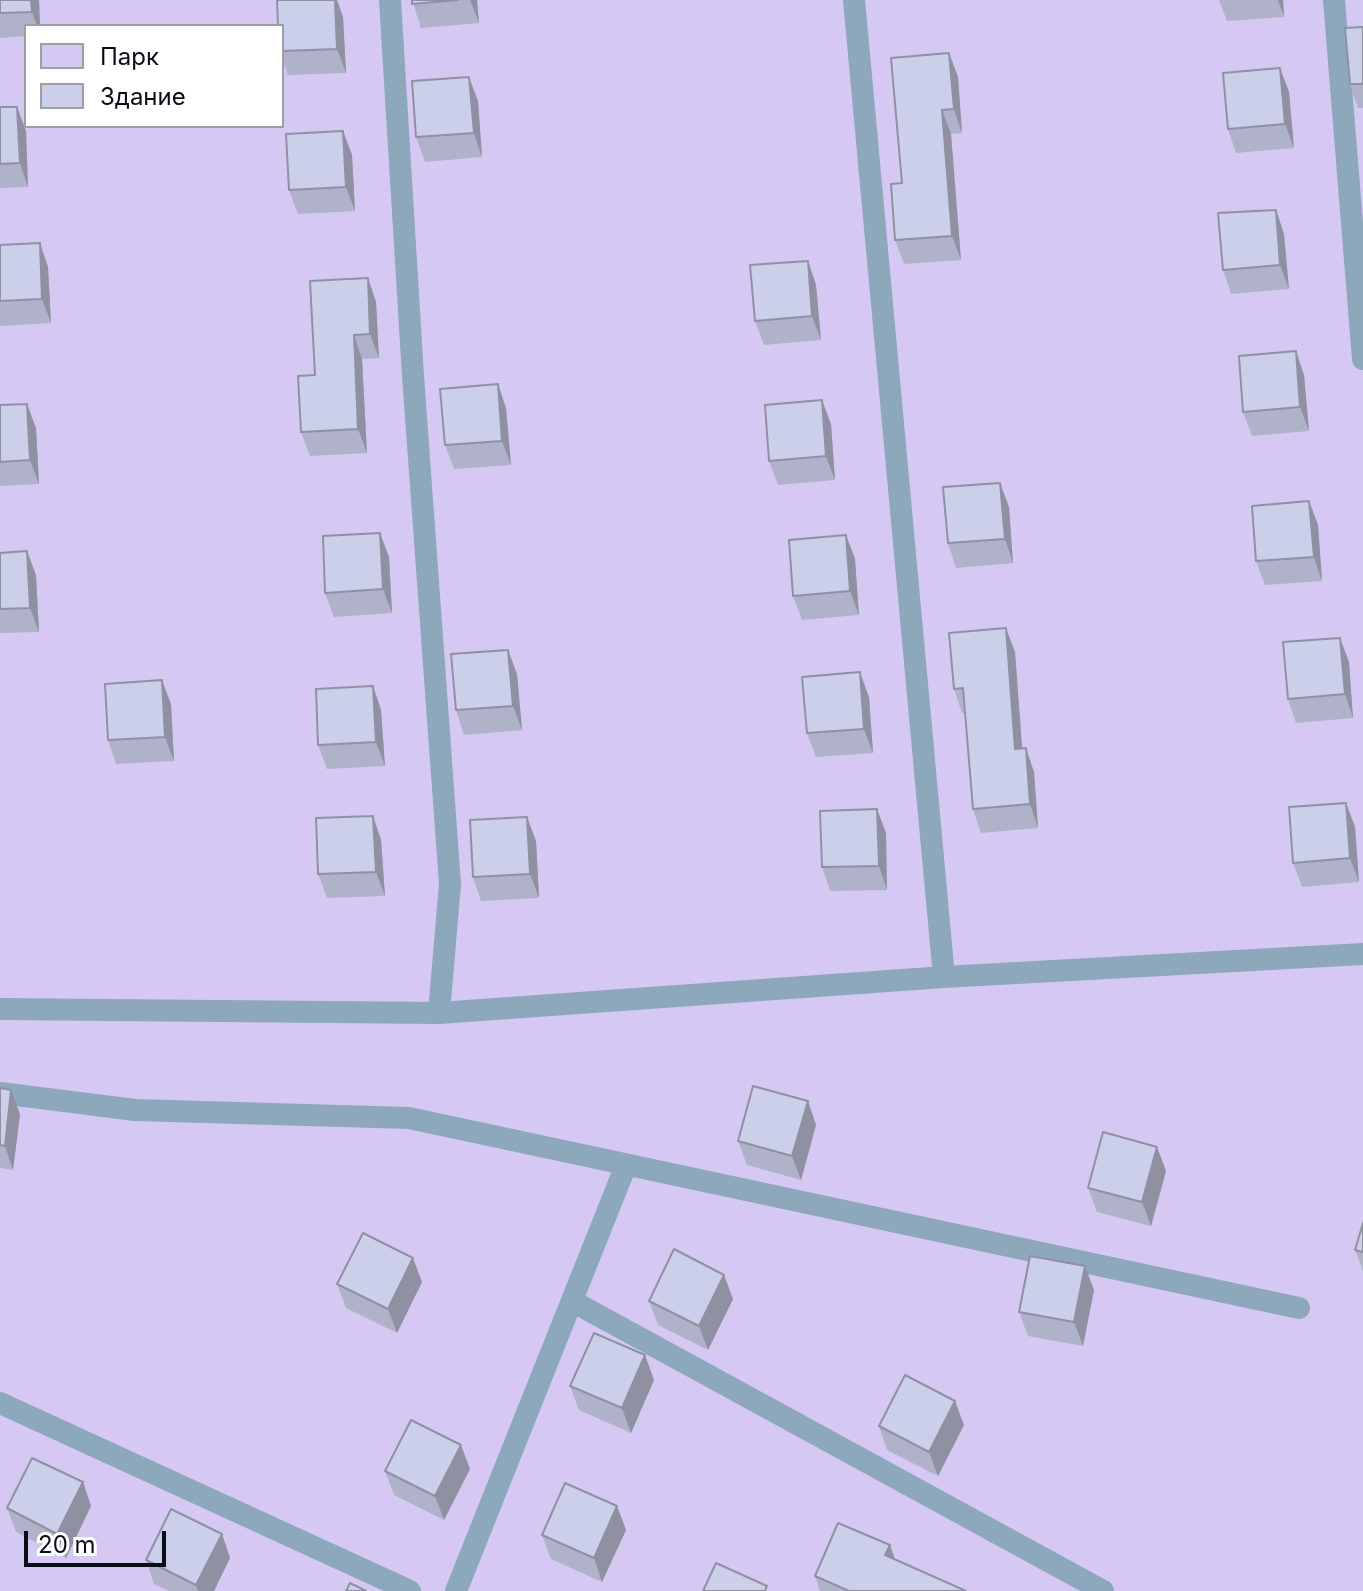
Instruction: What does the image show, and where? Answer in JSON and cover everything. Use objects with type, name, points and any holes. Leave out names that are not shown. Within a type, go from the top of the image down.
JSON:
[{"type":"lane","points":[[390,0],[413,376],[450,884],[439,1013]]},
{"type":"lane","points":[[854,0],[944,977]]},
{"type":"lane","points":[[1334,0],[1363,359]]},
{"type":"lane","points":[[0,1009],[439,1013],[944,977],[1363,954]]},
{"type":"lane","points":[[0,1093],[135,1110],[409,1118],[1299,1308]]},
{"type":"lane","points":[[456,1591],[626,1165]]},
{"type":"lane","points":[[572,1301],[1103,1591]]},
{"type":"lane","points":[[0,1403],[410,1591]]},
{"type":"green space","points":[[0,0],[1363,0],[1363,1591],[0,1591]]},
{"type":"building","points":[[0,0],[31,0],[32,12],[0,13]]},
{"type":"building","points":[[277,0],[335,0],[337,49],[284,51],[284,24],[278,24]]},
{"type":"building","points":[[412,0],[458,0],[412,4]]},
{"type":"building","points":[[1363,27],[1363,84],[1350,84],[1345,28]]},
{"type":"building","points":[[949,53],[954,109],[942,110],[952,236],[895,240],[891,184],[902,183],[891,58]]},
{"type":"building","points":[[1280,68],[1285,124],[1228,129],[1223,73]]},
{"type":"building","points":[[469,77],[474,133],[416,137],[412,81]]},
{"type":"building","points":[[0,107],[17,107],[20,163],[0,164]]},
{"type":"building","points":[[343,131],[346,187],[289,190],[286,134]]},
{"type":"building","points":[[1276,210],[1280,265],[1223,270],[1218,213]]},
{"type":"building","points":[[40,243],[42,299],[0,301],[0,245]]},
{"type":"building","points":[[808,261],[812,316],[755,321],[750,265]]},
{"type":"building","points":[[368,278],[370,334],[354,335],[358,429],[301,432],[298,376],[315,375],[310,281]]},
{"type":"building","points":[[1296,351],[1300,407],[1243,412],[1239,356]]},
{"type":"building","points":[[498,384],[502,441],[445,445],[440,389]]},
{"type":"building","points":[[822,400],[826,456],[769,461],[765,405]]},
{"type":"building","points":[[27,404],[30,460],[0,462],[0,405]]},
{"type":"building","points":[[1000,483],[1005,539],[948,543],[943,487]]},
{"type":"building","points":[[1309,501],[1314,557],[1256,561],[1252,506]]},
{"type":"building","points":[[380,533],[383,589],[325,593],[323,536]]},
{"type":"building","points":[[846,535],[850,591],[793,596],[789,540]]},
{"type":"building","points":[[27,551],[30,608],[0,609],[0,553]]},
{"type":"building","points":[[1006,628],[1015,749],[1026,748],[1030,804],[973,809],[963,688],[954,689],[949,633]]},
{"type":"building","points":[[1340,638],[1345,694],[1288,699],[1283,642]]},
{"type":"building","points":[[508,650],[513,706],[456,710],[451,654]]},
{"type":"building","points":[[860,672],[864,729],[807,733],[802,677]]},
{"type":"building","points":[[162,680],[165,737],[108,740],[105,684]]},
{"type":"building","points":[[373,686],[376,742],[318,745],[316,689]]},
{"type":"building","points":[[1346,803],[1350,858],[1293,863],[1289,807]]},
{"type":"building","points":[[877,809],[879,866],[822,867],[820,811]]},
{"type":"building","points":[[373,816],[376,872],[318,874],[316,818]]},
{"type":"building","points":[[527,817],[530,874],[473,877],[470,820]]},
{"type":"building","points":[[753,1086],[808,1101],[792,1156],[738,1141]]},
{"type":"building","points":[[0,1088],[11,1090],[5,1146],[0,1145]]},
{"type":"building","points":[[1103,1132],[1157,1147],[1142,1202],[1088,1188]]},
{"type":"building","points":[[1363,1223],[1363,1252],[1355,1250]]},
{"type":"building","points":[[363,1233],[413,1258],[388,1309],[337,1284]]},
{"type":"building","points":[[674,1249],[724,1275],[699,1326],[649,1301]]},
{"type":"building","points":[[1030,1256],[1085,1266],[1074,1322],[1019,1312]]},
{"type":"building","points":[[594,1333],[645,1355],[622,1408],[570,1386]]},
{"type":"building","points":[[905,1375],[955,1401],[929,1452],[879,1426]]},
{"type":"building","points":[[411,1420],[461,1445],[435,1496],[385,1471]]},
{"type":"building","points":[[32,1458],[83,1482],[57,1534],[7,1508]]},
{"type":"building","points":[[565,1483],[617,1506],[594,1558],[542,1535]]},
{"type":"building","points":[[171,1509],[222,1534],[196,1585],[146,1560]]},
{"type":"building","points":[[838,1523],[890,1545],[885,1555],[966,1591],[849,1591],[815,1576]]},
{"type":"building","points":[[716,1563],[767,1586],[765,1591],[703,1591]]},
{"type":"building","points":[[350,1583],[366,1591],[346,1591]]}]
